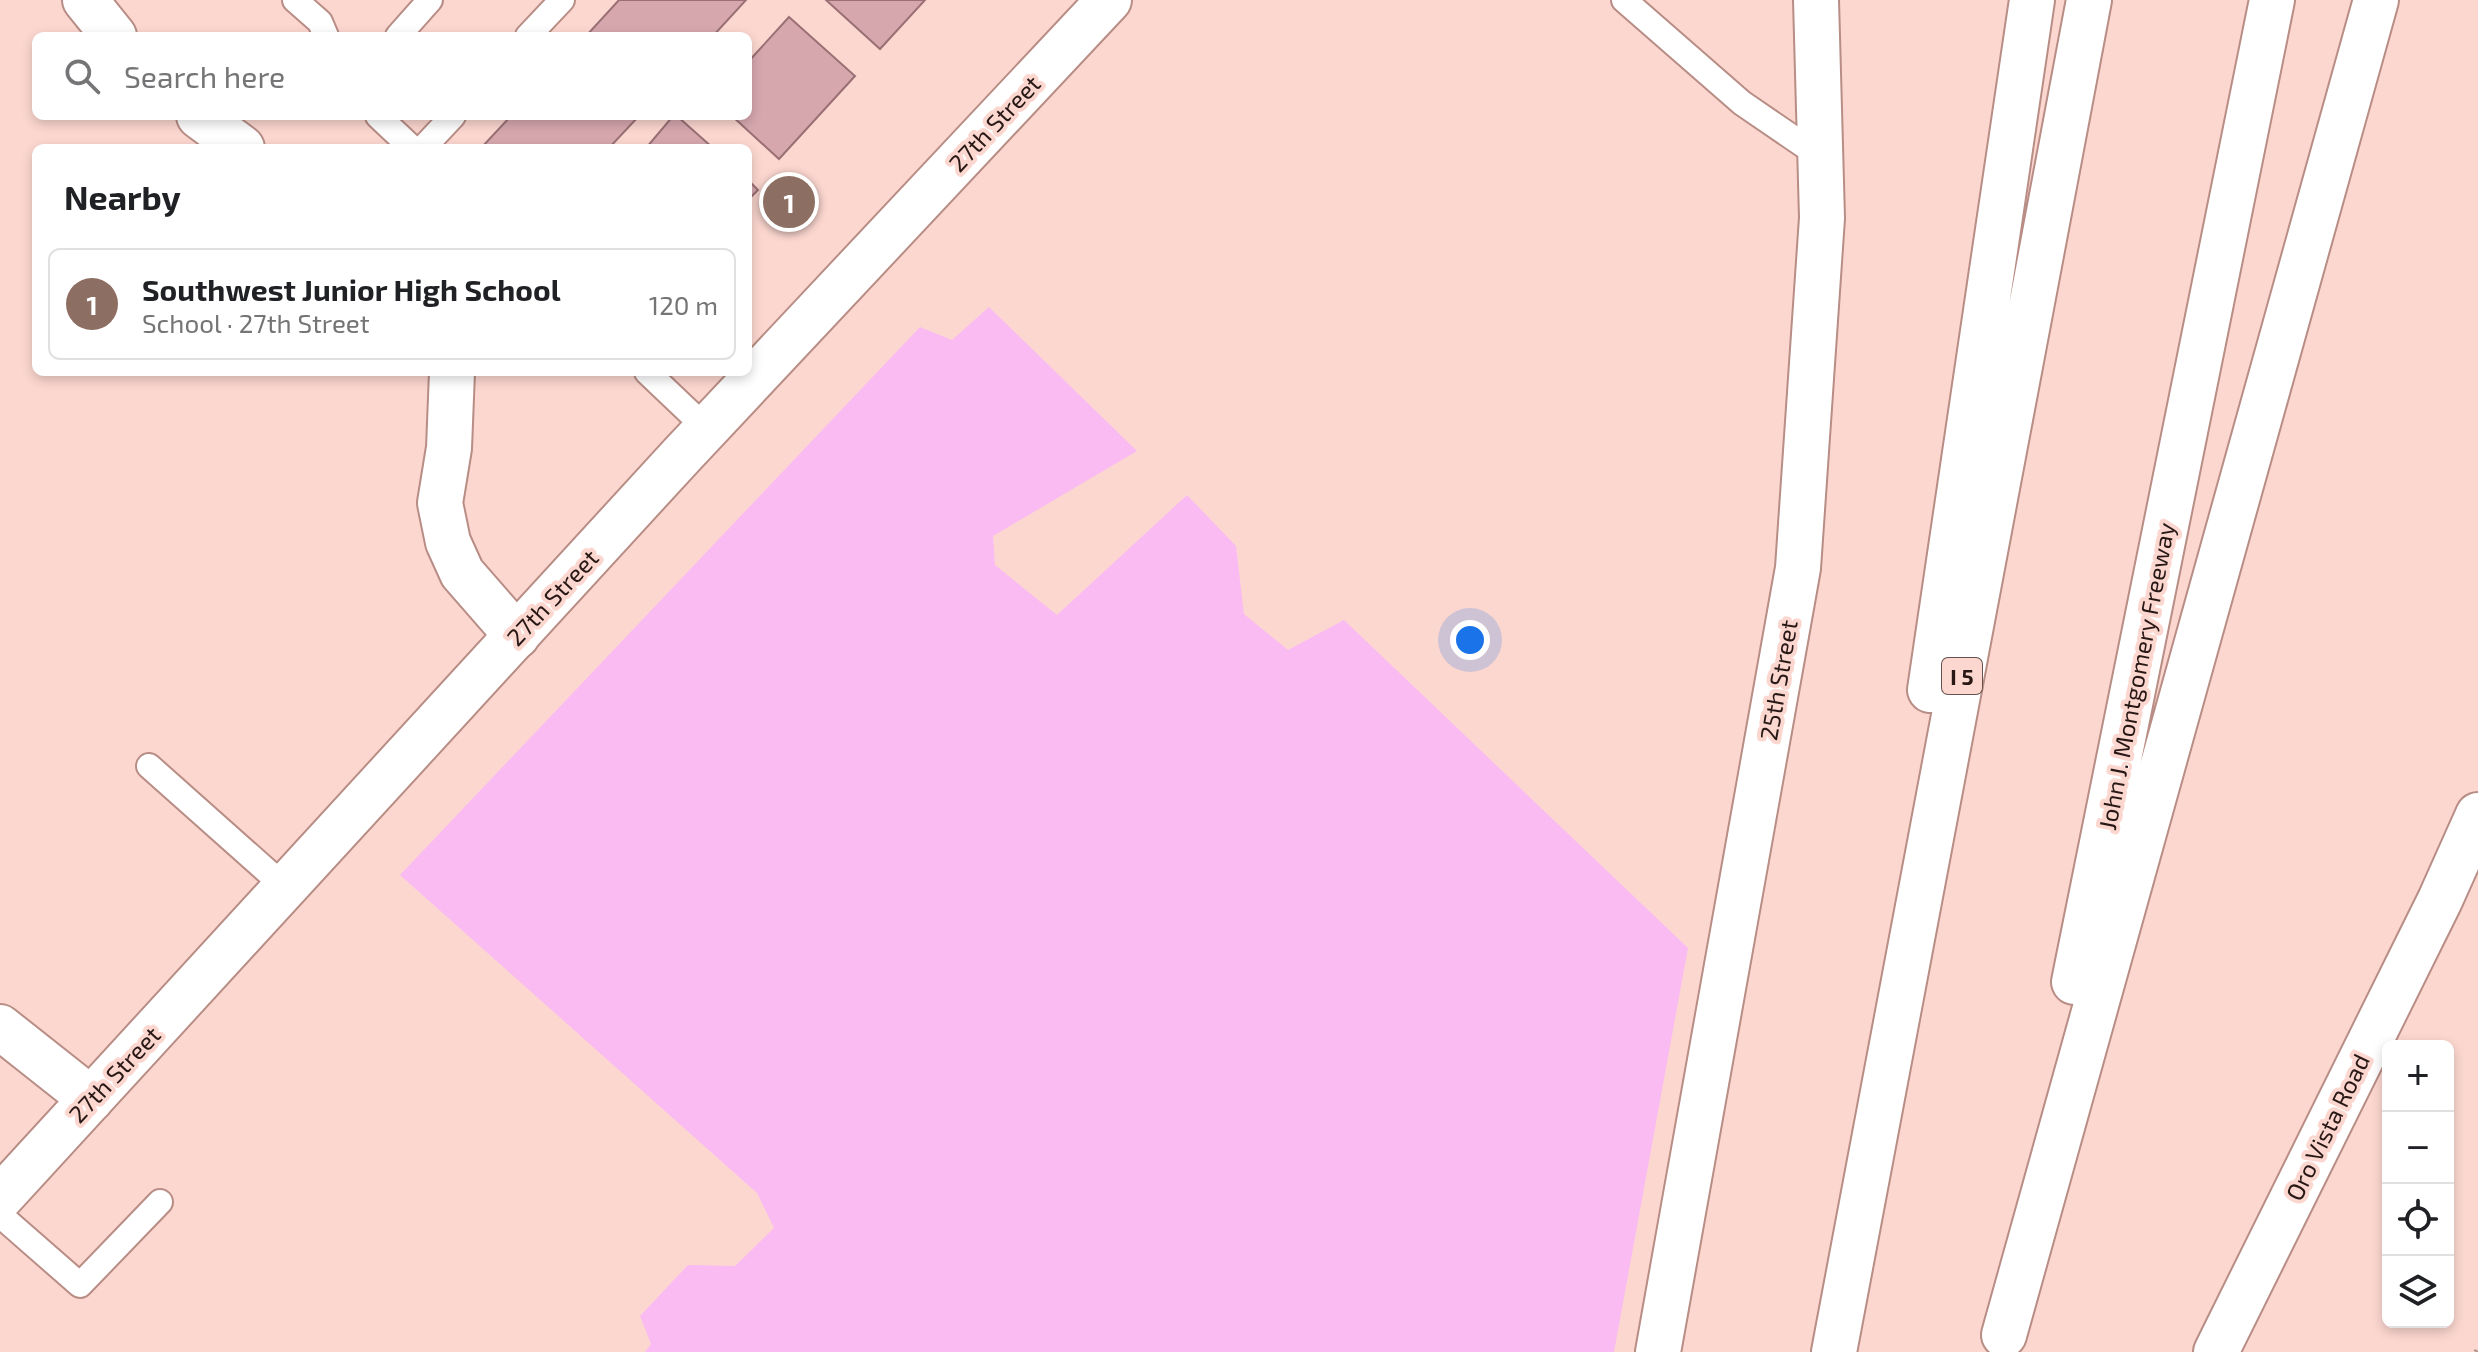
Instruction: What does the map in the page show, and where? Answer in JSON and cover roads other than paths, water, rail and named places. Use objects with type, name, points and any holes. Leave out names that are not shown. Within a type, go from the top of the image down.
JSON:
[{"type":"main road","points":[[85,0],[111,32]]},
{"type":"main road","name":"27th Street","points":[[0,1198],[707,429],[1109,0]]},
{"type":"main road","name":"25th Street","points":[[1658,1352],[1798,568],[1822,218],[1816,0]]},
{"type":"main road","points":[[1833,1352],[2032,0]]},
{"type":"main road","name":"I 5","points":[[1833,1352],[2089,0]]},
{"type":"main road","name":"John J. Montgomery Freeway","points":[[2002,1343],[2272,0]]},
{"type":"main road","points":[[2002,1343],[2376,0]]},
{"type":"main road","points":[[204,120],[237,144]]},
{"type":"main road","points":[[452,376],[449,448],[440,503],[448,542],[462,573],[517,636]]},
{"type":"main road","name":"Oro Vista Road","points":[[2216,1352],[2440,900],[2478,815]]},
{"type":"main road","points":[[0,1027],[91,1099]]},
{"type":"lane","points":[[295,0],[320,22],[324,32]]},
{"type":"lane","points":[[402,32],[430,0]]},
{"type":"lane","points":[[532,32],[562,0]]},
{"type":"lane","points":[[1624,0],[1742,103],[1821,157]]},
{"type":"lane","points":[[382,120],[408,144]]},
{"type":"lane","points":[[427,144],[449,120]]},
{"type":"lane","points":[[651,376],[707,429]]},
{"type":"lane","points":[[149,766],[285,887]]},
{"type":"lane","points":[[0,1215],[80,1285],[160,1202]]},
{"type":"place","name":"Southwest Junior High School","points":[[789,202]]}]
